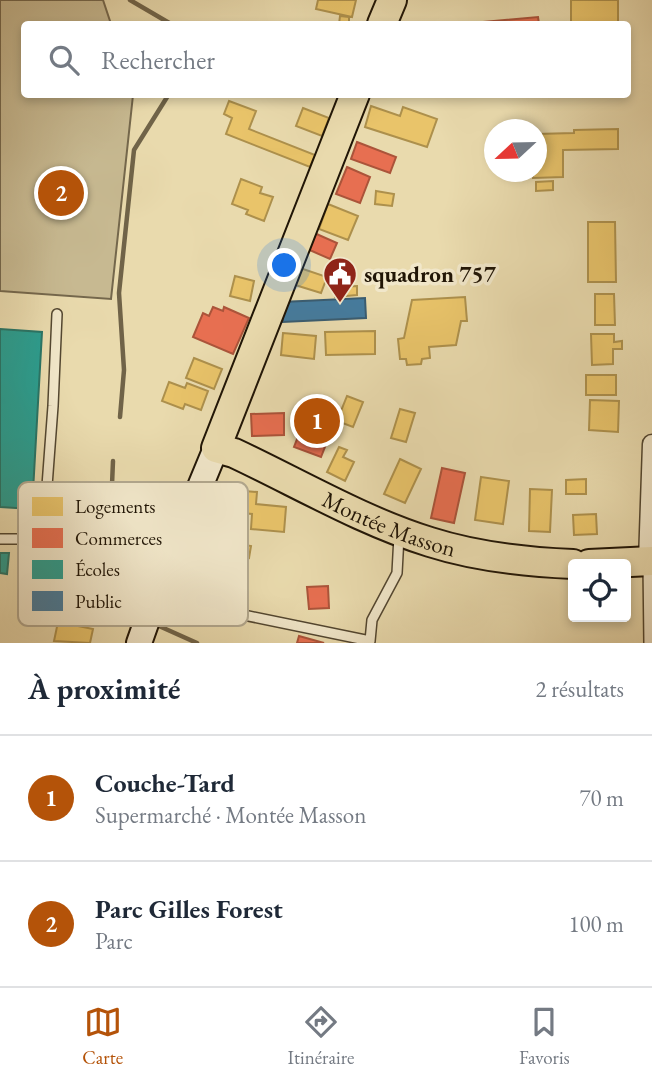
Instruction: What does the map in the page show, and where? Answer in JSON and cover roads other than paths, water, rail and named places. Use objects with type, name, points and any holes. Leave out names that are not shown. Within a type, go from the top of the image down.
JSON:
[{"type":"main road","points":[[383,21],[392,0]]},
{"type":"main road","points":[[216,448],[353,98]]},
{"type":"main road","name":"Montée Masson","points":[[216,448],[234,453],[399,531],[438,544],[520,562],[568,564]]},
{"type":"main road","points":[[631,562],[650,561]]},
{"type":"street","points":[[650,561],[652,444]]},
{"type":"street","points":[[202,482],[216,448]]},
{"type":"street","points":[[139,643],[145,626]]},
{"type":"lane","points":[[47,482],[57,314]]},
{"type":"lane","points":[[248,616],[370,641],[372,620],[397,573],[399,531]]},
{"type":"lane","points":[[0,539],[18,539]]},
{"type":"lane","points":[[649,643],[650,561]]},
{"type":"waterway","points":[[130,0],[166,21]]},
{"type":"waterway","points":[[120,417],[124,370],[119,293],[134,150],[166,98]]},
{"type":"waterway","points":[[112,482],[113,461]]},
{"type":"waterway","points":[[159,626],[197,643]]},
{"type":"place","name":"Parc Gilles Forest","points":[[61,193]]},
{"type":"place","name":"squadron 757","points":[[340,304]]},
{"type":"place","name":"Couche-Tard","points":[[317,421]]}]
